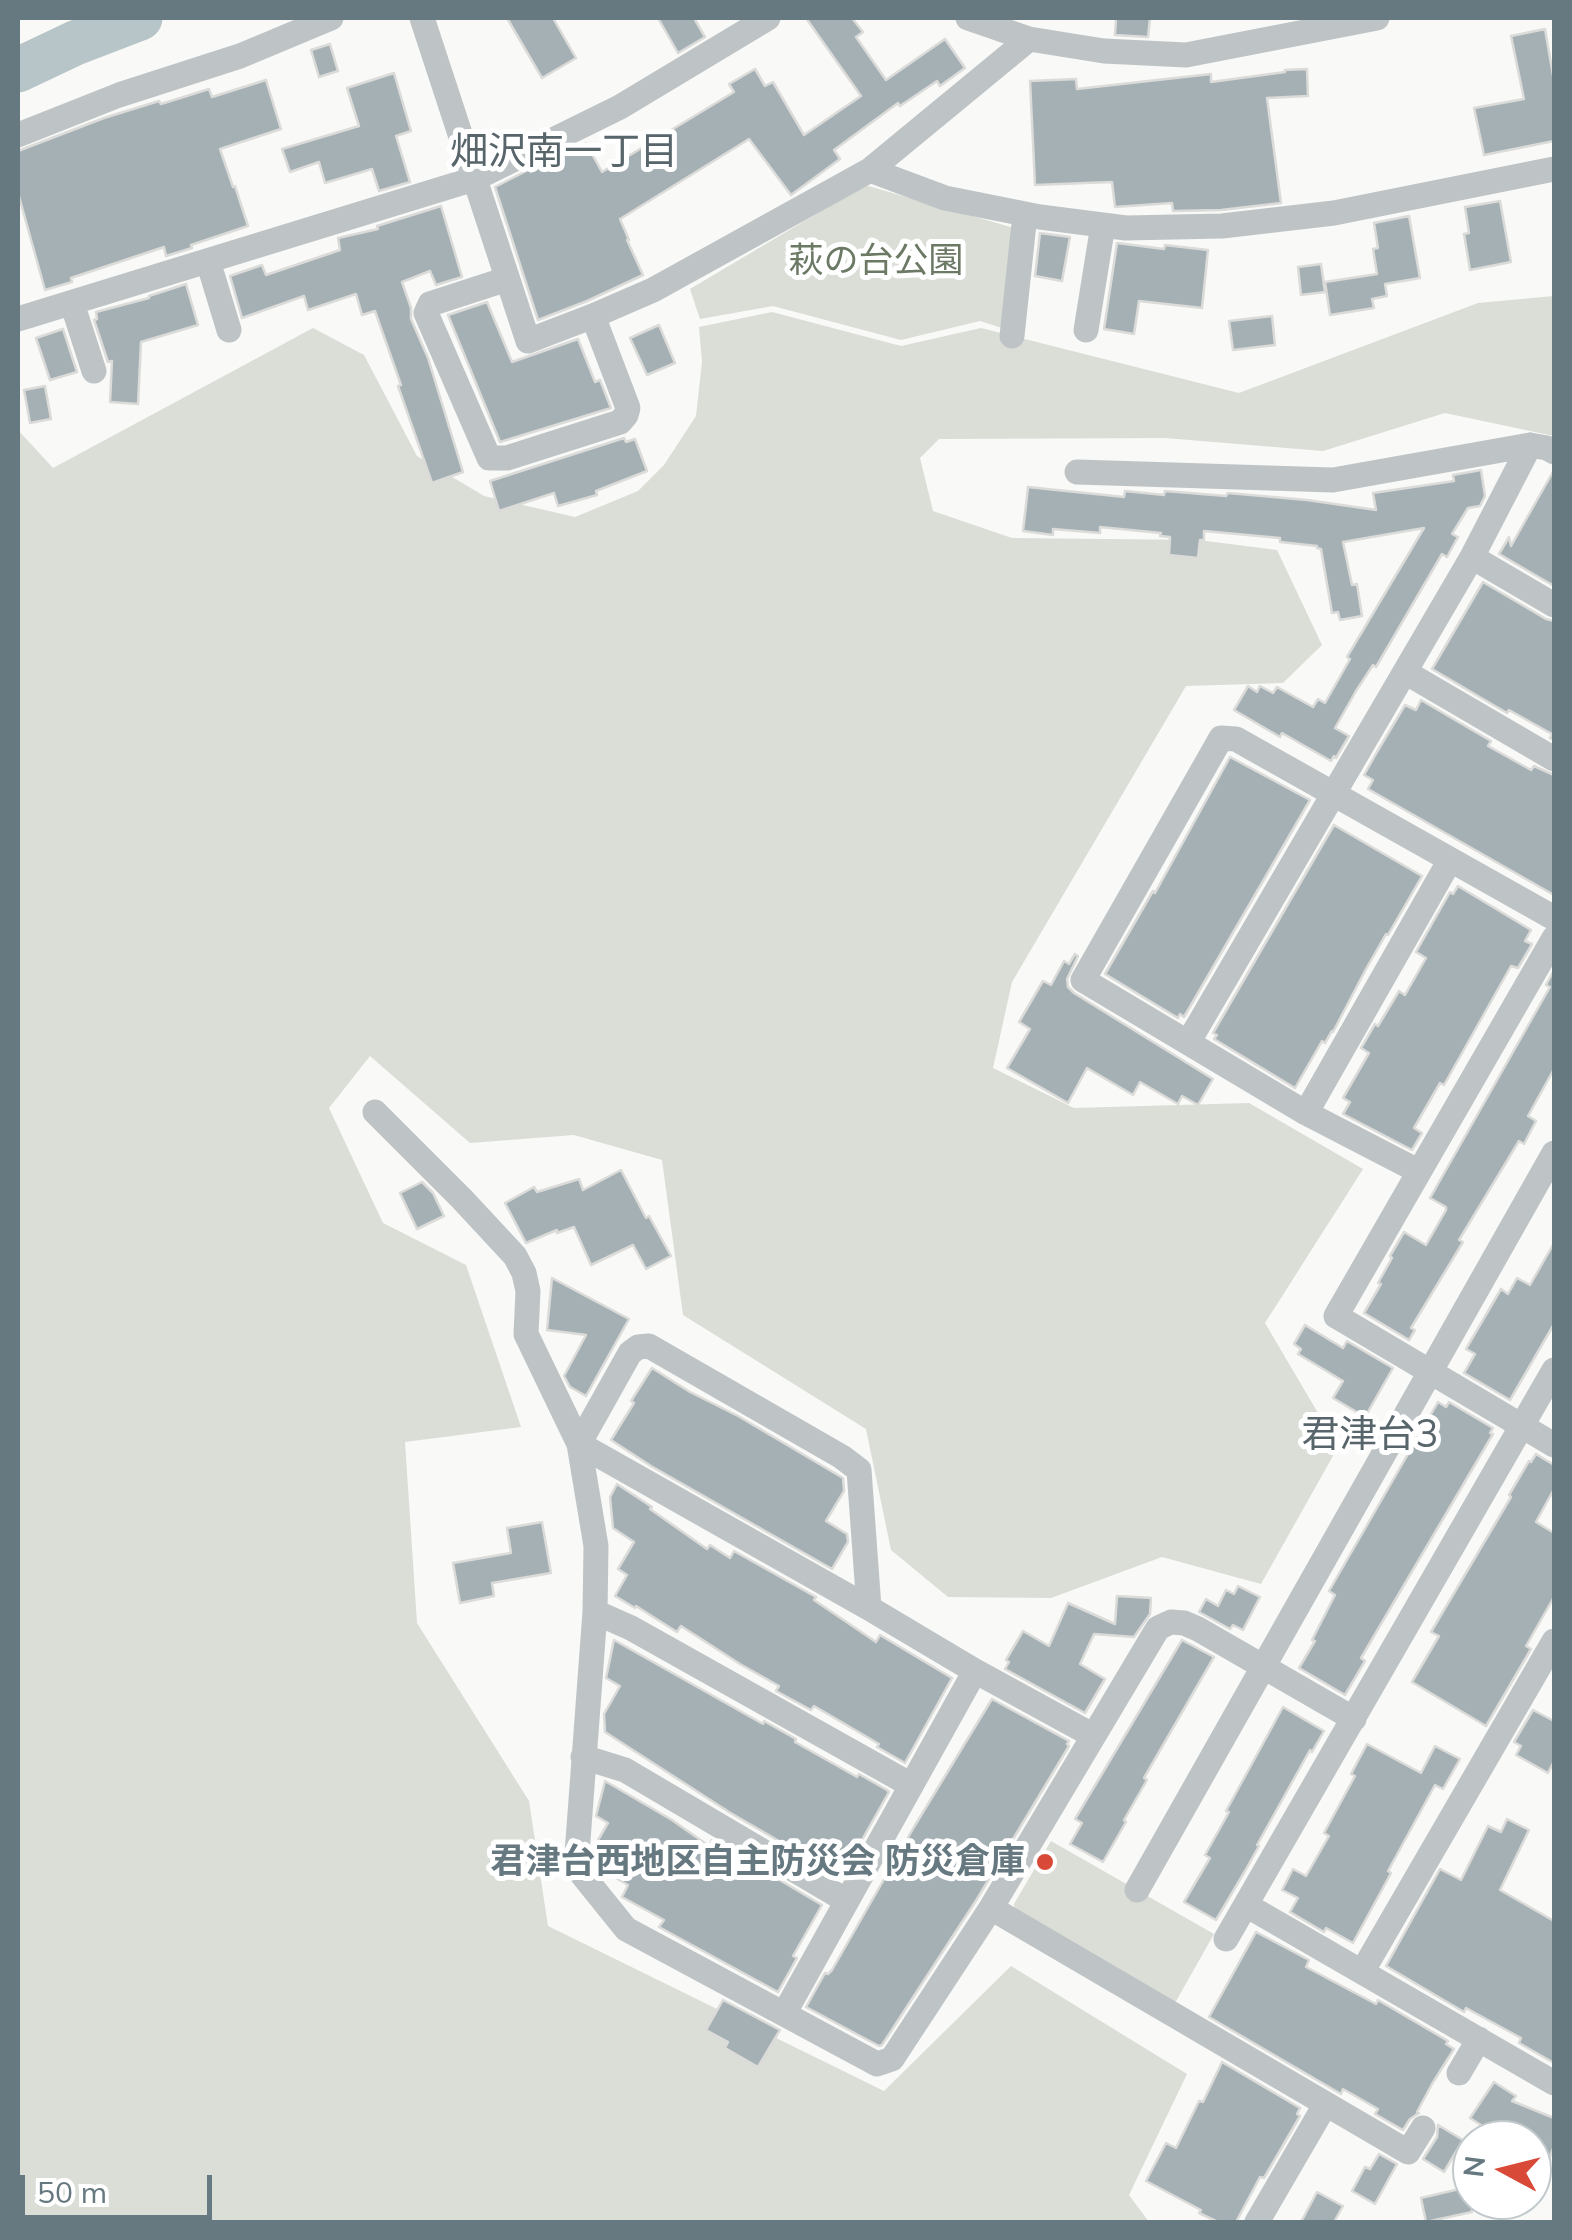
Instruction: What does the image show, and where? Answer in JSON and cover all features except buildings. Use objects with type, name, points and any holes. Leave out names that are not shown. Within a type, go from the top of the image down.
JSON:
[{"type":"street","points":[[18,136],[119,95],[240,56],[331,18]]},
{"type":"street","points":[[422,18],[528,341],[653,290],[870,170],[1029,38]]},
{"type":"street","points":[[18,320],[474,179],[620,107],[768,18]]},
{"type":"street","points":[[968,18],[1029,38],[1104,51],[1186,56],[1377,18]]},
{"type":"street","points":[[870,170],[945,198],[1126,228],[1222,226],[1334,213],[1554,169]]},
{"type":"street","points":[[1012,336],[1025,214]]},
{"type":"street","points":[[1086,330],[1103,225]]},
{"type":"street","points":[[208,261],[228,330]]},
{"type":"street","points":[[507,279],[430,304],[426,313],[489,458],[507,458],[620,422],[626,415],[628,408],[593,316]]},
{"type":"street","points":[[72,303],[94,371]]},
{"type":"street","points":[[1076,472],[1333,480],[1542,448]]},
{"type":"street","points":[[1189,1041],[1472,557],[1542,448]]},
{"type":"street","points":[[1472,557],[1554,605]]},
{"type":"street","points":[[1405,672],[1554,760]]},
{"type":"street","points":[[1418,1172],[1306,1113],[1084,980],[1221,738],[1236,739],[1554,918]]},
{"type":"street","points":[[1306,1113],[1450,860]]},
{"type":"street","points":[[1554,938],[1336,1316],[1554,1445]]},
{"type":"street","points":[[375,1112],[515,1256],[528,1291],[526,1334],[579,1444],[596,1546],[595,1612],[575,1857],[576,1867],[588,1884],[626,1929],[877,2064],[892,2059],[991,1908],[1158,1628],[1171,1622],[1198,1629],[1354,1719]]},
{"type":"street","points":[[1137,1890],[1554,1153]]},
{"type":"street","points":[[579,1444],[630,1353],[638,1346],[649,1346],[859,1470],[868,1608]]},
{"type":"street","points":[[1226,1939],[1554,1370]]},
{"type":"street","points":[[579,1444],[1092,1735]]},
{"type":"street","points":[[595,1612],[631,1628],[911,1786]]},
{"type":"street","points":[[1362,1972],[1554,1640]]},
{"type":"street","points":[[784,2014],[975,1671]]},
{"type":"street","points":[[583,1757],[625,1770],[847,1901]]},
{"type":"street","points":[[1246,1905],[1554,2082]]},
{"type":"street","points":[[991,1908],[1408,2152],[1422,2128]]},
{"type":"street","points":[[1459,2073],[1479,2039]]},
{"type":"street","points":[[1257,2222],[1324,2105]]},
{"type":"green space","name":"萩の台公園","points":[[865,185],[1014,228],[1002,328],[980,321],[901,340],[773,306],[700,319],[690,289]]},
{"type":"green space","points":[[1554,296],[1554,436],[1445,413],[1323,451],[1165,438],[939,439],[920,458],[933,511],[1012,538],[1198,540],[1277,550],[1322,645],[1283,683],[1186,686],[1012,982],[993,1068],[1074,1108],[1249,1103],[1363,1169],[1265,1323],[1338,1447],[1261,1584],[1162,1557],[1051,1598],[948,1597],[891,1550],[866,1429],[683,1315],[662,1160],[574,1135],[470,1143],[370,1056],[329,1108],[383,1223],[466,1265],[521,1427],[405,1442],[417,1623],[529,1801],[548,1926],[884,2091],[1011,1966],[1187,2074],[1129,2195],[1149,2222],[18,2222],[18,430],[53,468],[313,328],[364,355],[417,456],[484,496],[575,517],[638,491],[664,465],[696,416],[702,362],[699,327],[772,312],[901,346],[981,328],[1239,393],[1478,303]]},
{"type":"green space","points":[[1051,1841],[1214,1934],[1175,2003],[1015,1914],[1014,1904]]},
{"type":"waterway","points":[[18,70],[140,18]]},
{"type":"place","name":"君津台西地区自主防災会 防災倉庫","points":[[1045,1862]]},
{"type":"district","name":"畑沢南一丁目","points":[[564,153]]},
{"type":"district","name":"君津台3","points":[[1370,1436]]}]
